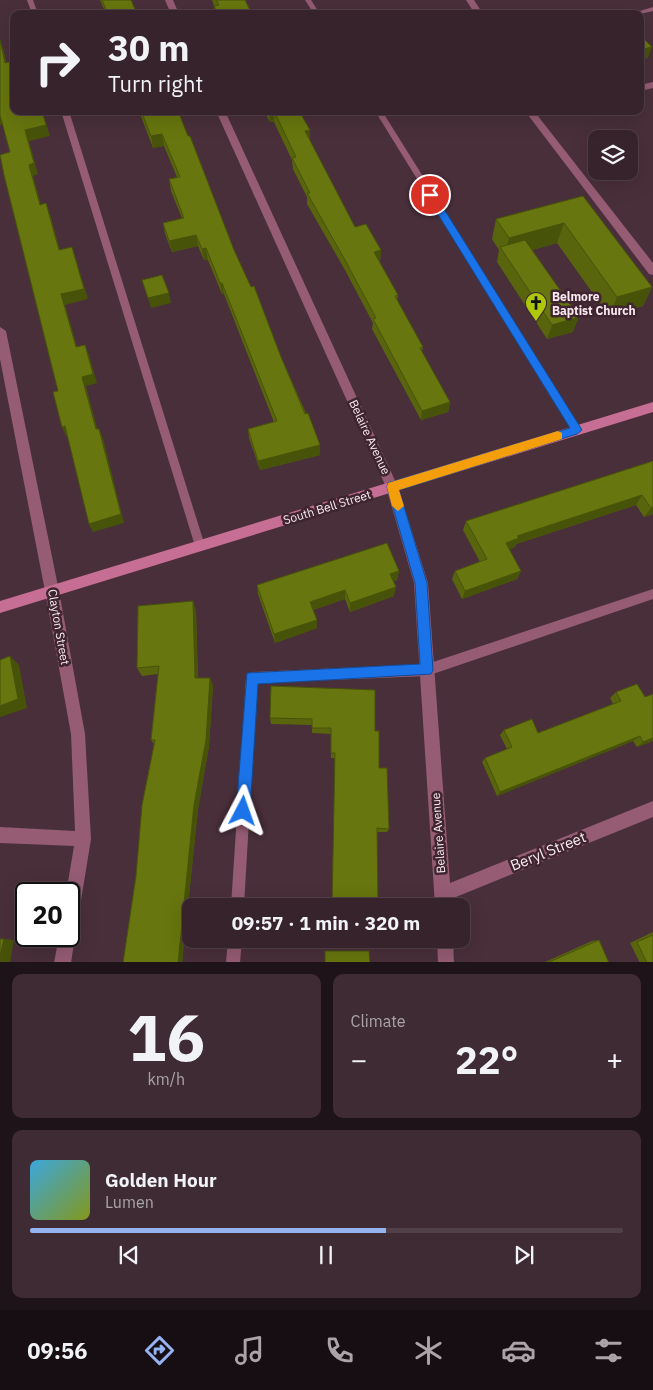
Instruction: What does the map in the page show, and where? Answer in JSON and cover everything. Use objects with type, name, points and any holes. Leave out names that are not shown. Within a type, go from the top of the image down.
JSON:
[{"type":"main road","name":"South Bell Street","points":[[0,607],[653,407]]},
{"type":"street","name":"Belaire Avenue","points":[[222,115],[392,487],[421,583],[443,898]]},
{"type":"street","points":[[534,115],[653,271]]},
{"type":"street","name":"Clayton Street","points":[[0,331],[52,591],[78,734],[83,839],[76,882]]},
{"type":"street","name":"Beryl Street","points":[[448,898],[653,809]]},
{"type":"street","points":[[0,835],[83,839]]},
{"type":"street","points":[[62,962],[65,947]]},
{"type":"street","points":[[445,948],[446,962]]},
{"type":"lane","points":[[66,115],[200,546]]},
{"type":"lane","points":[[380,115],[577,430]]},
{"type":"lane","points":[[238,898],[252,678],[427,670],[653,594]]},
{"type":"lane","points":[[233,962],[234,948]]},
{"type":"building","points":[[102,0],[131,0],[135,10],[106,10]]},
{"type":"building","points":[[216,0],[245,0],[250,10],[216,10],[214,6],[219,5]]},
{"type":"building","points":[[644,39],[652,47],[644,49]]},
{"type":"building","points":[[0,40],[5,63],[10,62],[10,115],[43,115],[46,125],[25,130],[34,163],[29,165],[40,205],[46,203],[59,250],[72,247],[84,289],[61,294],[76,347],[85,345],[93,374],[82,377],[96,429],[99,429],[121,514],[89,524],[65,426],[62,427],[53,392],[58,391],[4,175],[0,155],[10,152],[0,115]]},
{"type":"building","points":[[143,115],[180,115],[188,136],[190,136],[234,250],[251,287],[254,286],[281,357],[305,414],[308,413],[320,445],[258,461],[248,429],[277,421],[222,283],[220,283],[206,248],[202,249],[196,235],[169,241],[163,223],[184,218],[169,179],[180,177],[162,134],[151,136]]},
{"type":"building","points":[[276,115],[301,115],[310,130],[305,131],[355,227],[366,224],[381,250],[374,252],[398,295],[395,296],[423,347],[420,348],[450,402],[422,411],[373,319],[376,318],[307,193],[310,193],[292,158],[296,157]]},
{"type":"building","points":[[583,196],[652,287],[617,297],[564,223],[509,238],[496,219]]},
{"type":"building","points":[[525,240],[579,317],[552,325],[500,247]]},
{"type":"building","points":[[162,275],[169,293],[148,298],[142,280]]},
{"type":"building","points":[[653,461],[653,507],[651,508],[642,495],[517,536],[519,538],[506,543],[521,571],[465,591],[455,571],[487,559],[466,521]]},
{"type":"building","points":[[387,543],[399,571],[390,574],[396,587],[350,603],[345,590],[310,602],[317,620],[274,634],[257,585]]},
{"type":"building","points":[[193,601],[195,678],[210,678],[206,740],[194,805],[185,898],[182,898],[182,923],[178,962],[123,962],[136,876],[142,805],[155,740],[151,740],[159,666],[137,668],[138,606]]},
{"type":"building","points":[[10,656],[18,699],[0,706],[0,660]]},
{"type":"building","points":[[637,684],[645,697],[653,694],[653,738],[643,742],[640,736],[500,792],[485,758],[512,747],[504,730],[532,719],[538,733],[621,701],[616,692]]},
{"type":"building","points":[[271,686],[375,690],[375,731],[379,731],[379,768],[387,768],[389,829],[377,828],[378,898],[332,898],[335,753],[331,753],[331,728],[312,728],[312,719],[270,718]]},
{"type":"building","points":[[653,935],[653,962],[647,962],[637,942]]},
{"type":"building","points":[[0,939],[4,939],[0,956]]},
{"type":"building","points":[[599,940],[609,962],[549,962]]},
{"type":"building","points":[[325,951],[369,951],[370,962],[325,962]]},
{"type":"slow traffic","points":[[398,506],[392,487],[558,436]]},
{"type":"place","name":"Belmore Baptist Church","points":[[536,322]]},
{"type":"route","points":[[243,811],[252,678],[427,670],[421,583],[392,487],[577,430],[430,195]]}]
